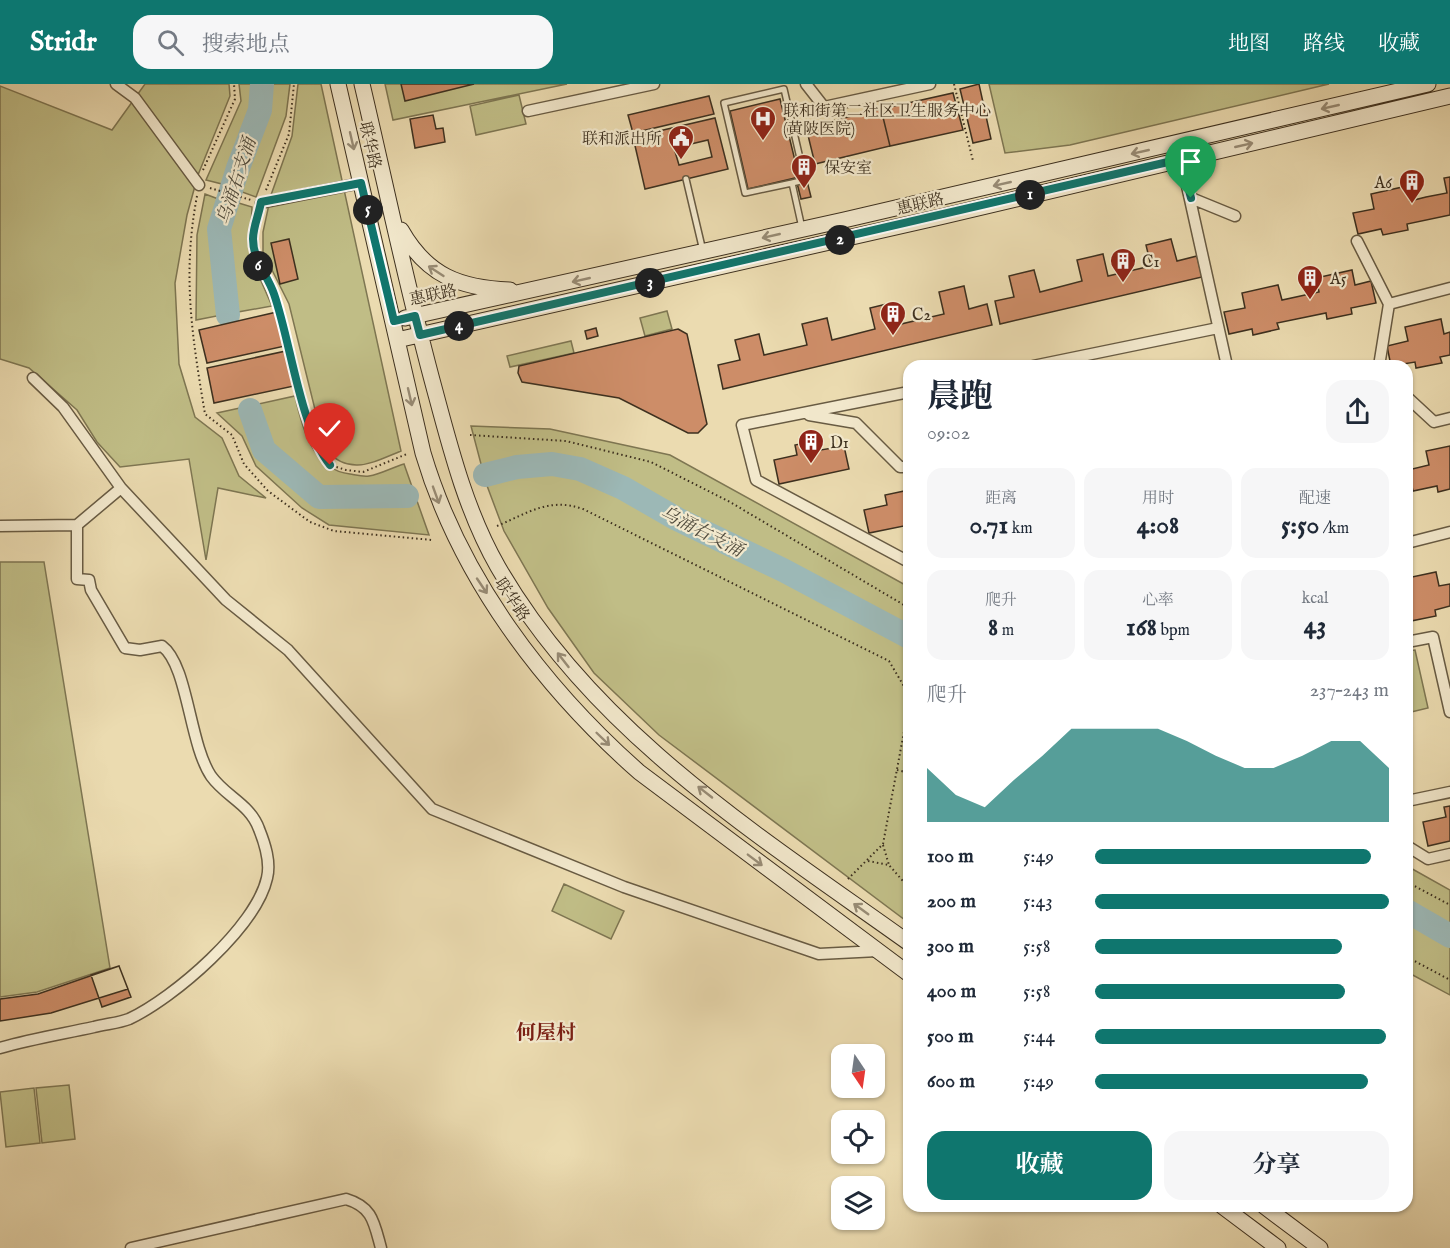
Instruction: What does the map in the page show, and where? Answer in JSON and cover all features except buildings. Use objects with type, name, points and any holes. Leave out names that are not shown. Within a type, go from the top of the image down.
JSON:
[{"type":"street","points":[[116,84],[135,98],[204,186]]},
{"type":"street","name":"联华路","points":[[338,84],[423,453],[453,536],[470,567],[520,641],[557,690],[605,741],[639,772],[903,970]]},
{"type":"street","name":"联华路","points":[[362,84],[415,316],[450,445],[479,528],[498,567],[536,624],[571,669],[629,732],[729,811],[903,939]]},
{"type":"street","points":[[528,111],[654,84]]},
{"type":"street","points":[[806,84],[824,107],[930,84]]},
{"type":"street","name":"惠联路","points":[[394,321],[704,252],[1428,84]]},
{"type":"street","name":"惠联路","points":[[398,340],[1447,98]]},
{"type":"street","points":[[1181,159],[1226,360]]},
{"type":"street","points":[[261,202],[361,183]]},
{"type":"street","points":[[1191,198],[1235,216]]},
{"type":"street","points":[[394,217],[411,247],[431,268],[444,276],[484,289],[532,291]]},
{"type":"street","points":[[1358,241],[1389,304],[1380,360]]},
{"type":"street","points":[[1389,304],[1450,288]]},
{"type":"street","points":[[1063,360],[1218,328]]},
{"type":"street","points":[[33,378],[63,407],[121,488],[226,600],[288,650],[432,808],[624,887],[819,954],[878,951]]},
{"type":"street","points":[[903,393],[742,425],[756,480],[903,559]]},
{"type":"street","points":[[1413,403],[1434,422],[1450,418]]},
{"type":"street","points":[[803,413],[856,423],[900,467],[903,467]]},
{"type":"street","points":[[0,526],[77,525],[121,488]]},
{"type":"street","points":[[0,1048],[128,1019],[187,981],[245,923],[267,878],[267,854],[259,827],[245,805],[211,776],[192,732],[181,680],[171,652],[162,646],[140,650],[125,648],[91,590],[89,580],[77,579],[77,525]]},
{"type":"street","points":[[1413,541],[1450,532]]},
{"type":"street","points":[[1413,641],[1432,637],[1450,711]]},
{"type":"street","points":[[1413,800],[1450,792]]},
{"type":"street","points":[[1413,850],[1428,859],[1450,854]]},
{"type":"street","points":[[131,1248],[346,1199],[362,1204],[372,1217],[381,1248]]},
{"type":"street","points":[[1230,1212],[1278,1248]]},
{"type":"street","points":[[1272,1212],[1320,1248]]},
{"type":"lane","points":[[783,89],[805,180],[792,183],[744,193],[724,103],[783,89]]},
{"type":"lane","points":[[686,179],[704,252]]},
{"type":"lane","points":[[792,183],[802,229]]},
{"type":"path","points":[[234,84],[235,99],[191,225],[190,323],[205,414],[232,435],[244,464],[268,491],[310,522],[334,531],[432,540]]},
{"type":"path","points":[[294,84],[289,134],[261,202],[253,238],[257,264],[273,291],[308,422],[320,452],[330,465],[363,472],[407,454]]},
{"type":"path","points":[[954,84],[973,161]]},
{"type":"path","points":[[204,186],[261,202]]},
{"type":"path","points":[[470,435],[566,441],[651,462],[730,502],[903,604]]},
{"type":"path","points":[[497,526],[550,504],[567,504],[583,509],[889,661],[903,685]]},
{"type":"path","points":[[903,738],[883,844],[890,866],[903,881]]},
{"type":"path","points":[[897,770],[903,772]]},
{"type":"path","points":[[844,882],[883,844]]},
{"type":"path","points":[[868,861],[890,866]]},
{"type":"path","points":[[1413,885],[1450,905]]},
{"type":"path","points":[[1413,960],[1450,980]]},
{"type":"shaded area","points":[[145,84],[229,84],[230,96],[198,175],[187,215],[175,283],[179,364],[195,417],[222,438],[239,476],[266,498],[218,488],[206,560],[189,459],[120,467],[97,442],[77,410],[29,368],[0,359],[0,86],[112,130]]},
{"type":"shaded area","points":[[239,84],[257,84],[255,108],[226,185],[206,180],[241,101]]},
{"type":"shaded area","points":[[266,84],[290,84],[286,116],[256,197],[234,189],[259,125]]},
{"type":"shaded area","points":[[298,84],[321,84],[401,451],[362,465],[344,463],[325,450],[289,304],[263,252],[263,232],[271,195],[292,136]]},
{"type":"shaded area","points":[[385,84],[567,84],[393,120]]},
{"type":"shaded area","points":[[989,84],[1329,84],[1070,145],[1005,153]]},
{"type":"shaded area","points":[[519,95],[526,124],[476,135],[470,106]]},
{"type":"shaded area","points":[[205,194],[221,200],[214,245],[222,315],[196,320],[197,235]]},
{"type":"shaded area","points":[[232,201],[252,207],[250,249],[254,265],[272,306],[232,313],[224,229]]},
{"type":"shaded area","points":[[667,311],[672,329],[645,336],[640,318]]},
{"type":"shaded area","points":[[571,341],[574,353],[510,367],[507,356]]},
{"type":"shaded area","points":[[295,396],[301,421],[311,446],[327,465],[337,471],[367,476],[404,464],[429,535],[329,525],[302,508],[256,466],[242,436],[217,413]]},
{"type":"shaded area","points":[[471,426],[550,429],[670,455],[903,584],[903,918],[659,735],[594,673],[548,608],[504,531],[486,483]]},
{"type":"shaded area","points":[[0,562],[44,562],[110,968],[37,992],[0,997]]},
{"type":"shaded area","points":[[1413,650],[1415,650],[1428,708],[1413,712]]},
{"type":"shaded area","points":[[1413,869],[1450,890],[1450,995],[1413,975]]},
{"type":"shaded area","points":[[564,884],[624,911],[611,939],[552,911]]},
{"type":"shaded area","points":[[69,1085],[75,1139],[42,1143],[36,1088]]},
{"type":"shaded area","points":[[34,1088],[40,1143],[6,1147],[0,1092]]},
{"type":"waterway","name":"乌涌右支涌","points":[[228,315],[219,229],[238,168],[260,110],[262,84]]},
{"type":"waterway","name":"乌涌右支涌","points":[[250,410],[264,450],[319,497],[407,496]]},
{"type":"waterway","name":"乌涌右支涌","points":[[485,475],[517,467],[552,464],[580,469],[623,488],[677,519],[783,570],[903,634]]},
{"type":"waterway","name":"乌涌右支涌","points":[[1413,914],[1450,936]]},
{"type":"place","name":"联和街第二社区卫生服务中心 (黄陂医院)","points":[[763,142]]},
{"type":"place","name":"联和派出所","points":[[681,161]]},
{"type":"place","name":"保安室","points":[[804,190]]},
{"type":"place","name":"A6","points":[[1412,205]]},
{"type":"place","name":"C1","points":[[1123,284]]},
{"type":"place","name":"A5","points":[[1310,301]]},
{"type":"place","name":"C2","points":[[893,337]]},
{"type":"place","name":"D1","points":[[811,465]]},
{"type":"district","name":"何屋村","points":[[546,1032]]},
{"type":"route","points":[[330,465],[320,452],[308,422],[273,291],[257,264],[253,238],[261,202],[361,183],[394,321],[415,316],[420,335],[940,217],[1181,159],[1191,198]]}]
